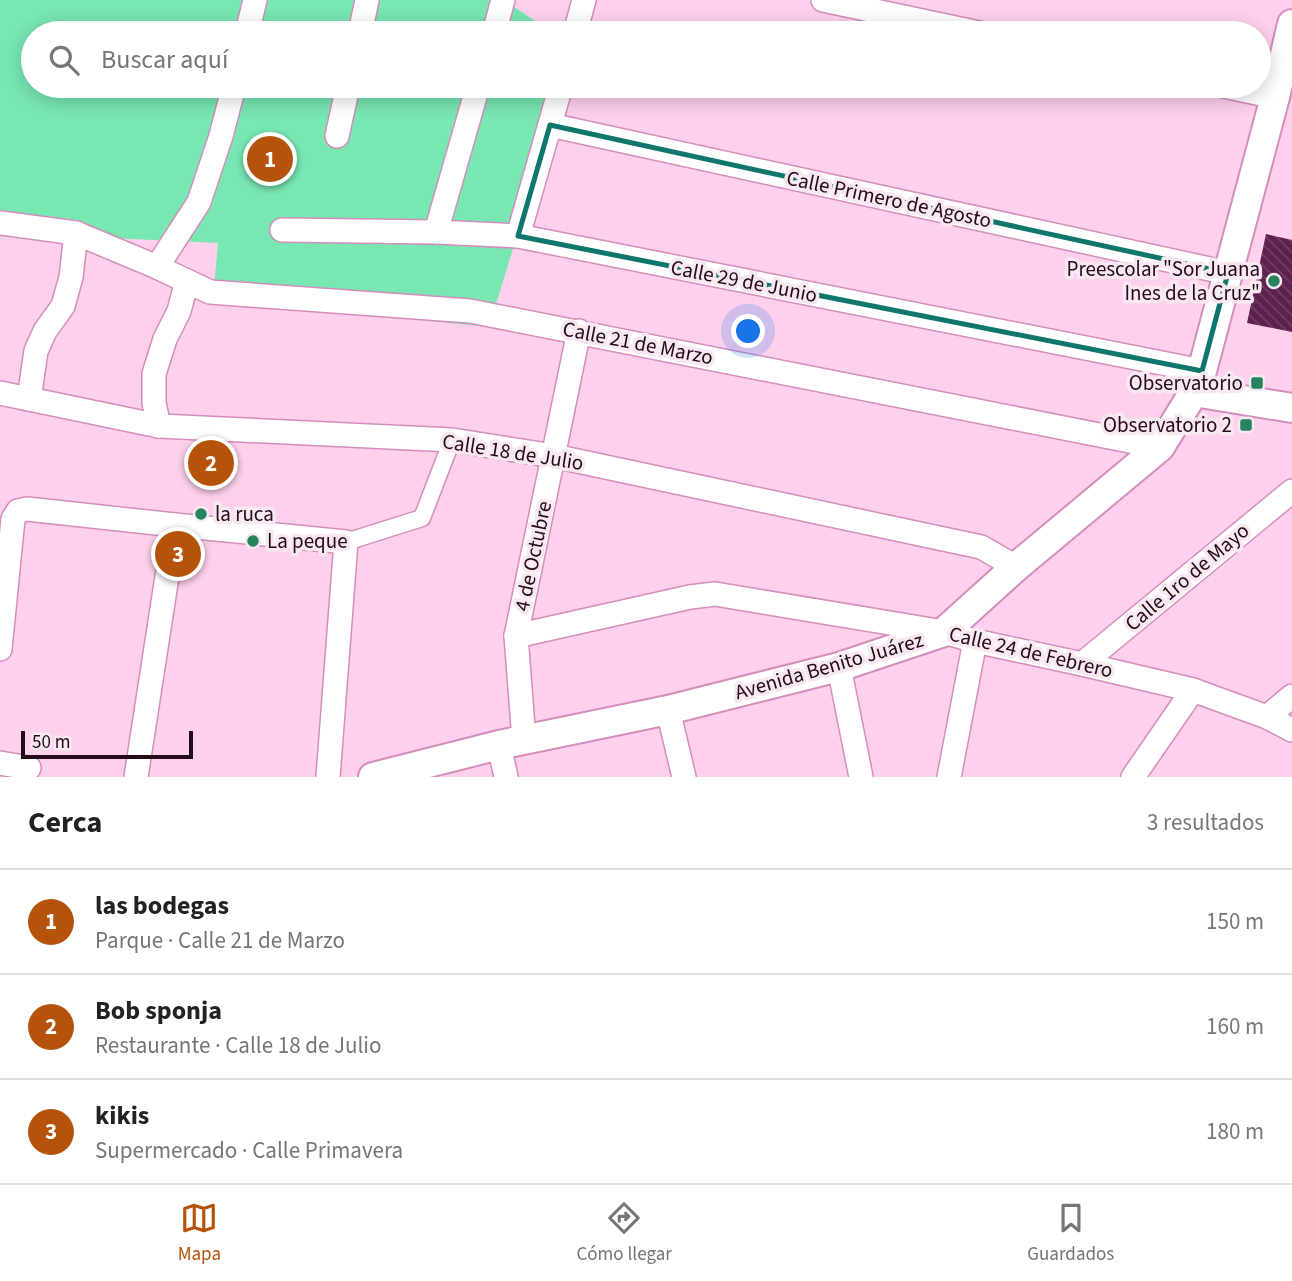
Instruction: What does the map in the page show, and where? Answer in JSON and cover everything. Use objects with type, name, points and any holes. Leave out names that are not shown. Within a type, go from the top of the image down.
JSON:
[{"type":"street","points":[[250,21],[255,0]]},
{"type":"street","points":[[363,21],[367,0]]},
{"type":"street","points":[[497,21],[503,0]]},
{"type":"street","points":[[578,21],[584,0]]},
{"type":"street","points":[[823,0],[922,21]]},
{"type":"street","name":"Avenida Benito Juárez","points":[[373,777],[511,743],[668,710],[839,667],[944,632],[1016,567],[1160,446],[1198,382],[1292,24]]},
{"type":"street","points":[[1271,96],[1275,97]]},
{"type":"street","points":[[157,267],[200,202],[230,98]]},
{"type":"street","points":[[337,136],[345,98]]},
{"type":"street","points":[[436,232],[475,98]]},
{"type":"street","points":[[517,236],[558,98]]},
{"type":"street","name":"Calle Primero de Agosto","points":[[550,125],[1228,274]]},
{"type":"street","name":"Calle 21 de Marzo","points":[[0,223],[76,233],[210,292],[470,311],[1160,446]]},
{"type":"street","name":"Calle 29 de Junio","points":[[282,230],[517,236],[1198,382]]},
{"type":"street","points":[[29,399],[36,351],[45,331],[63,306],[71,277],[76,233]]},
{"type":"street","points":[[159,426],[154,403],[154,374],[165,339],[179,311],[187,281]]},
{"type":"street","name":"4 de Octubre","points":[[506,777],[511,743],[516,636],[579,331]]},
{"type":"street","points":[[1198,382],[1292,408]]},
{"type":"street","name":"Calle 18 de Julio","points":[[0,393],[159,426],[453,440],[554,456],[981,547],[1016,567]]},
{"type":"street","points":[[0,649],[13,519],[18,512],[27,509],[346,542],[422,517],[453,440]]},
{"type":"street","name":"Calle 1ro de Mayo","points":[[1082,664],[1292,491]]},
{"type":"street","points":[[136,777],[175,526]]},
{"type":"street","points":[[328,777],[346,542]]},
{"type":"street","name":"Calle 24 de Febrero","points":[[516,636],[690,597],[715,594],[944,632],[1193,690],[1267,717],[1292,730]]},
{"type":"street","points":[[949,777],[975,641]]},
{"type":"street","points":[[839,667],[861,777]]},
{"type":"street","points":[[1133,777],[1193,690]]},
{"type":"street","points":[[1267,717],[1292,696]]},
{"type":"street","points":[[668,710],[684,777]]},
{"type":"street","points":[[0,762],[29,768]]},
{"type":"highlighted area","points":[[550,125],[1228,273],[1202,371],[518,236]]},
{"type":"green space","points":[[0,0],[504,0],[535,21],[21,21],[21,98],[559,98],[489,327],[213,299],[218,243],[0,233]]},
{"type":"building","name":"Preescolar \"Sor Juana Ines de la Cruz\"","points":[[1266,234],[1292,240],[1292,332],[1247,323]]},
{"type":"place","name":"las bodegas","points":[[270,159]]},
{"type":"place","name":"Preescolar \"Sor Juana Ines de la Cruz\"","points":[[1274,281]]},
{"type":"place","name":"Observatorio","points":[[1257,383]]},
{"type":"place","name":"Observatorio 2","points":[[1246,425]]},
{"type":"place","name":"Bob sponja","points":[[211,463]]},
{"type":"place","name":"la ruca","points":[[201,514]]},
{"type":"place","name":"La peque","points":[[253,541]]},
{"type":"place","name":"kikis","points":[[178,554]]}]
